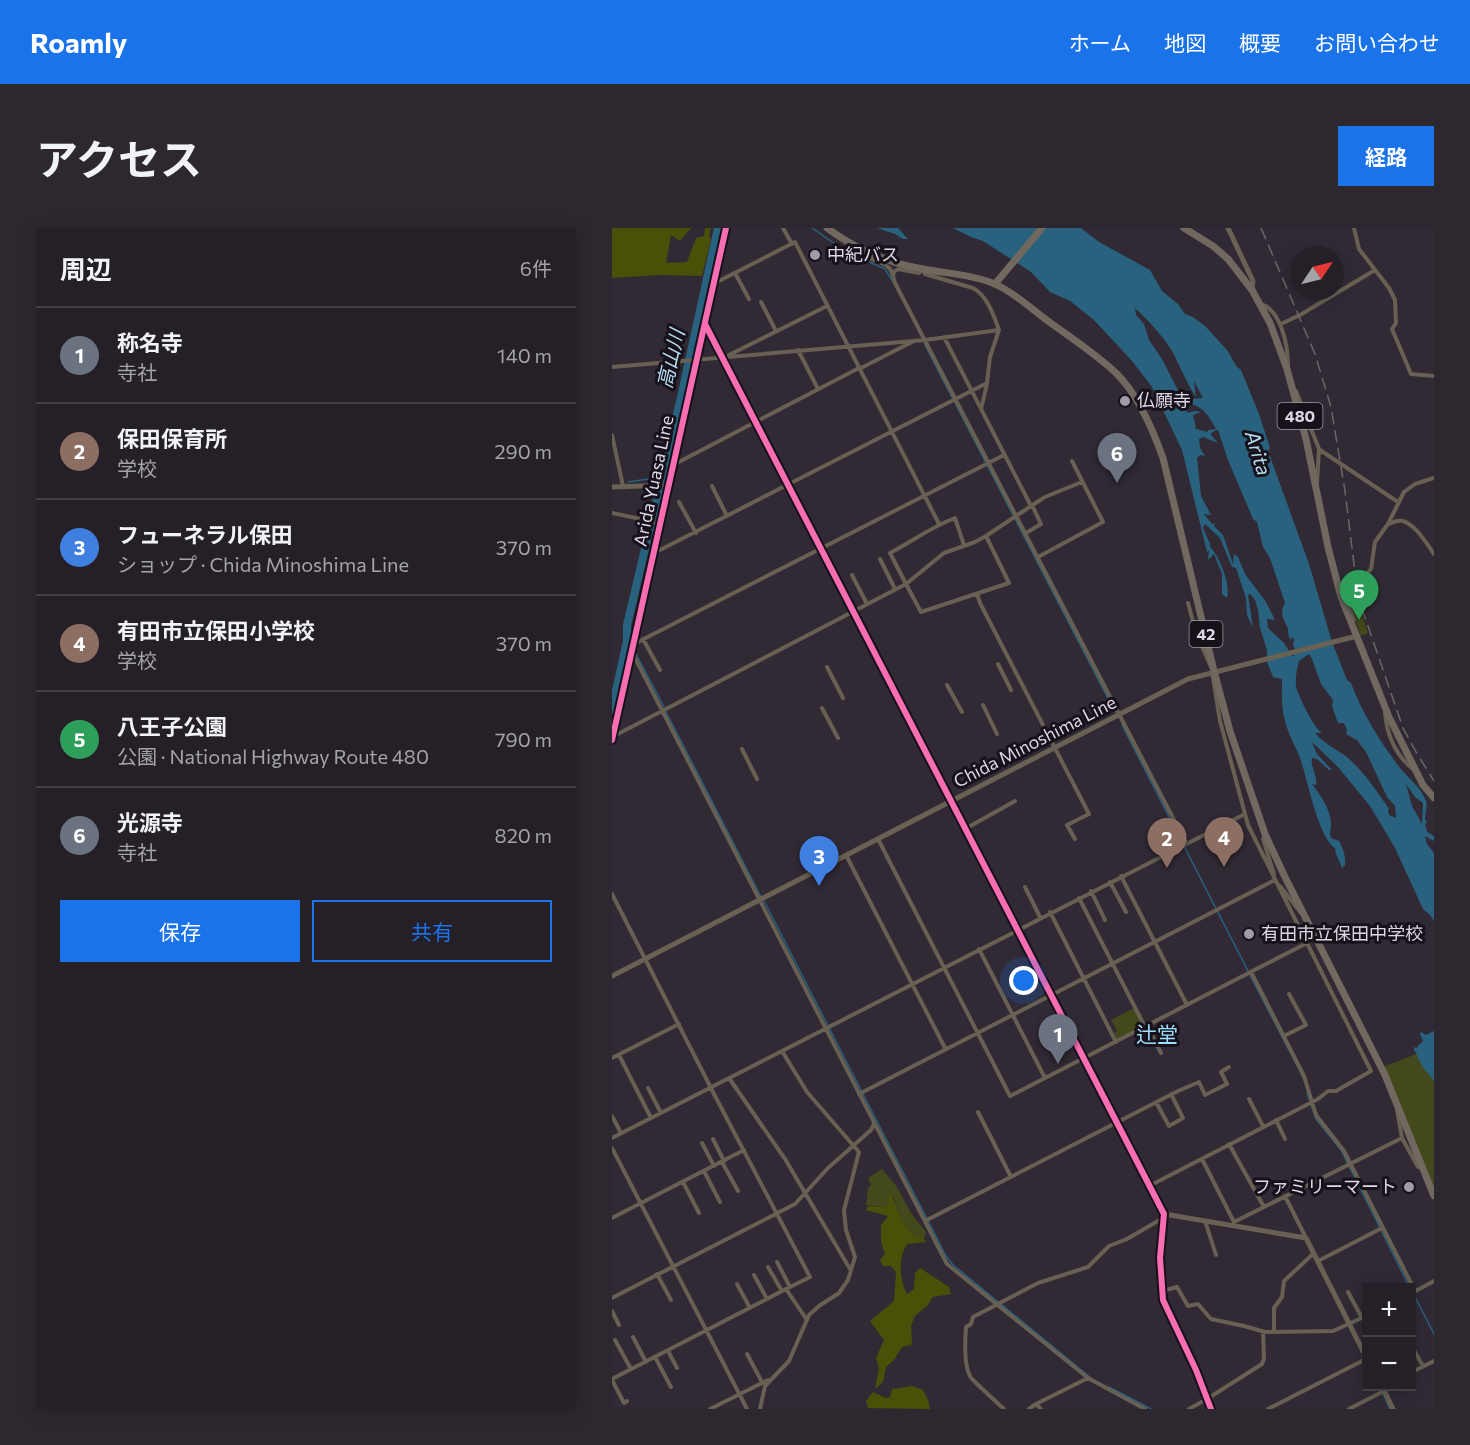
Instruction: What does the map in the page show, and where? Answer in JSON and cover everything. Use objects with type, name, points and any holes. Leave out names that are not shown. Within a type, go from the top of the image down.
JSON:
[{"type":"highway","name":"42","points":[[827,228],[863,251],[922,272],[970,276],[997,283],[1118,376],[1143,412],[1156,437],[1163,458],[1230,731],[1265,834],[1376,1055],[1434,1196]]},
{"type":"highway","points":[[997,283],[1042,228]]},
{"type":"highway","name":"480","points":[[1184,228],[1213,246],[1228,259],[1261,304],[1291,383],[1317,485],[1336,581],[1355,636],[1385,709],[1416,772],[1434,798]]},
{"type":"main road","name":"Arida Yuasa Line","points":[[612,738],[694,360],[705,324],[726,228]]},
{"type":"main road","points":[[1228,228],[1253,281],[1252,290]]},
{"type":"main road","points":[[612,487],[667,485]]},
{"type":"main road","name":"Chida Minoshima Line","points":[[612,976],[1188,679],[1355,636]]},
{"type":"main road","points":[[1116,1123],[1164,1216],[1233,1224],[1306,1238],[1362,1350]]},
{"type":"main road","points":[[1384,1391],[1393,1409]]},
{"type":"street","points":[[783,228],[792,244]]},
{"type":"street","points":[[1354,228],[1359,249],[1389,288],[1395,300],[1396,323],[1392,329],[1411,374],[1434,376]]},
{"type":"street","points":[[714,282],[795,242],[939,524]]},
{"type":"street","points":[[863,251],[867,257],[888,267],[893,275],[1186,843]]},
{"type":"street","points":[[893,275],[898,269],[922,272],[978,290],[987,303],[999,330],[990,357],[981,409]]},
{"type":"street","points":[[1281,324],[1375,270]]},
{"type":"street","points":[[735,273],[749,299]]},
{"type":"street","points":[[761,302],[776,332]]},
{"type":"street","points":[[1261,304],[1268,308],[1281,324],[1286,347],[1287,369]]},
{"type":"street","points":[[725,357],[827,306]]},
{"type":"street","points":[[705,324],[725,357],[820,548],[1116,1123]]},
{"type":"street","points":[[612,367],[925,339],[999,330]]},
{"type":"street","points":[[944,337],[1041,524],[1025,533]]},
{"type":"street","points":[[673,465],[914,340]]},
{"type":"street","points":[[798,350],[818,389]]},
{"type":"street","points":[[653,554],[987,383]]},
{"type":"street","points":[[1291,383],[1299,396],[1319,449],[1317,485]]},
{"type":"street","points":[[612,435],[623,486]]},
{"type":"street","points":[[1319,449],[1398,502]]},
{"type":"street","points":[[1004,455],[643,639],[632,648],[949,1267],[1088,1378],[1145,1409]]},
{"type":"street","points":[[1038,557],[1103,522],[1072,461]]},
{"type":"street","points":[[1360,582],[1371,569],[1375,542],[1388,524],[1398,502],[1409,487],[1433,479]]},
{"type":"street","points":[[612,738],[906,584],[944,553],[975,542],[1045,497],[1082,482]]},
{"type":"street","points":[[712,486],[727,516]]},
{"type":"street","points":[[679,502],[696,532]]},
{"type":"street","points":[[612,513],[660,523]]},
{"type":"street","points":[[964,545],[955,518],[939,524],[890,553],[921,612],[1009,583],[986,536]]},
{"type":"street","points":[[1388,524],[1406,522],[1434,554]]},
{"type":"street","points":[[880,559],[896,589]]},
{"type":"street","points":[[852,575],[867,604]]},
{"type":"street","points":[[1355,590],[1348,604],[1358,631],[1355,636]]},
{"type":"street","points":[[977,594],[1089,814],[1067,825],[1075,839]]},
{"type":"street","points":[[1149,1186],[1312,1102],[1328,1091],[1336,1090],[1371,1071],[1248,825],[1220,721],[1215,671],[1207,661],[1188,603]]},
{"type":"street","points":[[643,639],[660,670]]},
{"type":"street","points":[[998,664],[1011,690]]},
{"type":"street","points":[[827,667],[843,698]]},
{"type":"street","points":[[947,685],[962,712]]},
{"type":"street","points":[[983,705],[998,734]]},
{"type":"street","points":[[822,708],[838,738]]},
{"type":"street","points":[[741,749],[757,779]]},
{"type":"street","points":[[965,829],[1015,801]]},
{"type":"street","points":[[612,1138],[1245,814]]},
{"type":"street","points":[[1265,834],[1263,839],[1275,880],[1298,910],[1304,914]]},
{"type":"street","points":[[878,839],[1010,1096],[1307,943]]},
{"type":"street","points":[[846,855],[945,1048]]},
{"type":"street","points":[[1121,876],[1187,1005]]},
{"type":"street","points":[[859,1094],[1275,880]]},
{"type":"street","points":[[1110,882],[1126,912]]},
{"type":"street","points":[[1024,887],[1040,917]]},
{"type":"street","points":[[1091,891],[1105,920]]},
{"type":"street","points":[[612,894],[810,1277],[613,1379]]},
{"type":"street","points":[[1079,898],[1161,1053]]},
{"type":"street","points":[[1050,912],[1116,1041]]},
{"type":"street","points":[[979,949],[1045,1078]]},
{"type":"street","points":[[1251,972],[1306,1079],[1319,1121],[1342,1149],[1409,1283]]},
{"type":"street","points":[[1284,1036],[1306,1025],[1289,994]]},
{"type":"street","points":[[612,1058],[679,1024]]},
{"type":"street","points":[[760,1409],[765,1386],[789,1361],[807,1320],[816,1308],[841,1291],[847,1282],[855,1257],[844,1219],[846,1199],[854,1179],[859,1152],[807,1092],[782,1051]]},
{"type":"street","points":[[619,1055],[651,1118]]},
{"type":"street","points":[[925,1221],[1171,1094],[1199,1082],[1205,1095],[1227,1084],[1221,1072],[1229,1067]]},
{"type":"street","points":[[729,1078],[785,1159],[851,1270]]},
{"type":"street","points":[[648,1088],[661,1113]]},
{"type":"street","points":[[1156,1102],[1169,1126],[1183,1118],[1171,1094]]},
{"type":"street","points":[[1249,1099],[1263,1126]]},
{"type":"street","points":[[1399,1107],[1397,1110],[1402,1138],[1418,1167],[1424,1169]]},
{"type":"street","points":[[978,1112],[1011,1177]]},
{"type":"street","points":[[612,1116],[621,1133]]},
{"type":"street","points":[[1276,1120],[1285,1138]]},
{"type":"street","points":[[612,1298],[795,1204],[828,1168],[871,1130],[874,1124]]},
{"type":"street","points":[[1202,1159],[1233,1224],[1402,1138]]},
{"type":"street","points":[[713,1139],[738,1191]]},
{"type":"street","points":[[702,1143],[714,1166]]},
{"type":"street","points":[[1229,1144],[1264,1207]]},
{"type":"street","points":[[612,1148],[747,1409]]},
{"type":"street","points":[[612,1218],[744,1150]]},
{"type":"street","points":[[704,1171],[720,1202]]},
{"type":"street","points":[[682,1182],[699,1213]]},
{"type":"street","points":[[1285,1196],[1306,1238]]},
{"type":"street","points":[[1164,1216],[1160,1246],[1161,1291],[1164,1303],[1196,1370],[1211,1409]]},
{"type":"street","points":[[1004,1409],[971,1378],[968,1371],[964,1343],[966,1327],[971,1324],[973,1317],[1041,1282],[1088,1268],[1109,1246],[1127,1239],[1164,1216]]},
{"type":"street","points":[[1206,1221],[1216,1255]]},
{"type":"street","points":[[1318,1261],[1382,1228]]},
{"type":"street","points":[[1274,1332],[1274,1308],[1282,1297],[1284,1281],[1314,1253]]},
{"type":"street","points":[[777,1262],[786,1289]]},
{"type":"street","points":[[768,1267],[807,1320]]},
{"type":"street","points":[[657,1274],[671,1300]]},
{"type":"street","points":[[754,1275],[767,1299]]},
{"type":"street","points":[[1416,1290],[1434,1281]]},
{"type":"street","points":[[737,1284],[750,1308]]},
{"type":"street","points":[[1161,1291],[1178,1288],[1188,1306],[1198,1304],[1211,1319],[1263,1332],[1333,1331],[1362,1318]]},
{"type":"street","points":[[1348,1292],[1362,1314]]},
{"type":"street","points":[[612,1311],[620,1325]]},
{"type":"street","points":[[1189,1409],[1262,1364],[1264,1358],[1263,1332]]},
{"type":"street","points":[[633,1337],[646,1362]]},
{"type":"street","points":[[615,1340],[631,1369]]},
{"type":"street","points":[[668,1351],[677,1368]]},
{"type":"street","points":[[747,1354],[762,1383]]},
{"type":"street","points":[[1416,1354],[1423,1366]]},
{"type":"street","points":[[655,1357],[671,1387]]},
{"type":"street","points":[[1268,1409],[1362,1360]]},
{"type":"street","points":[[1416,1370],[1434,1361]]},
{"type":"street","points":[[612,1371],[613,1379],[624,1403],[627,1401]]},
{"type":"street","points":[[710,1409],[773,1377]]},
{"type":"street","points":[[1029,1409],[1088,1378]]},
{"type":"street","points":[[1350,1409],[1378,1391]]},
{"type":"street","points":[[1036,1404],[1041,1409]]},
{"type":"green space","points":[[612,228],[691,228],[680,241],[671,235],[666,263],[687,262],[696,238],[704,236],[705,228],[711,228],[709,234],[711,240],[702,276],[658,275],[612,278]]},
{"type":"green space","points":[[1357,598],[1368,633],[1361,636],[1350,604]]},
{"type":"green space","points":[[1134,1008],[1143,1027],[1117,1039],[1114,1033],[1117,1031],[1111,1020]]},
{"type":"green space","points":[[1434,1047],[1434,1191],[1383,1067]]},
{"type":"green space","points":[[882,1169],[897,1187],[911,1213],[926,1232],[924,1239],[918,1238],[908,1229],[893,1196],[889,1195],[889,1202],[884,1207],[866,1205],[868,1188],[871,1185],[868,1178]]},
{"type":"green space","points":[[889,1194],[908,1229],[926,1242],[908,1244],[902,1255],[901,1276],[907,1294],[914,1289],[915,1273],[920,1268],[949,1287],[951,1294],[933,1297],[927,1306],[915,1316],[911,1326],[911,1345],[902,1347],[894,1360],[886,1367],[883,1382],[875,1389],[879,1369],[876,1358],[884,1340],[870,1321],[894,1301],[896,1272],[891,1266],[883,1266],[880,1260],[885,1254],[881,1242],[881,1225],[888,1216],[866,1210],[868,1206],[884,1207],[889,1202]]},
{"type":"green space","points":[[912,1386],[923,1390],[930,1409],[868,1408],[866,1401],[873,1392],[886,1398],[890,1397],[892,1389]]},
{"type":"water","points":[[877,228],[898,228],[908,239],[903,239]]},
{"type":"water","name":"Arita","points":[[953,228],[1081,228],[1099,242],[1150,270],[1162,291],[1178,304],[1185,314],[1205,326],[1227,350],[1241,370],[1259,414],[1270,448],[1268,451],[1309,564],[1332,642],[1347,680],[1351,683],[1365,715],[1384,745],[1420,790],[1426,801],[1425,819],[1427,822],[1425,824],[1427,832],[1434,836],[1434,841],[1425,836],[1427,844],[1434,853],[1434,921],[1423,909],[1395,848],[1370,806],[1338,767],[1312,742],[1317,754],[1332,770],[1312,758],[1316,785],[1312,784],[1322,797],[1329,813],[1331,838],[1339,841],[1343,850],[1345,865],[1342,868],[1336,849],[1330,843],[1318,820],[1299,755],[1286,725],[1282,706],[1282,679],[1273,677],[1267,662],[1267,650],[1255,600],[1250,594],[1248,595],[1253,628],[1247,615],[1246,598],[1236,568],[1232,567],[1220,538],[1205,524],[1203,528],[1210,547],[1217,557],[1226,578],[1227,598],[1222,594],[1222,574],[1214,554],[1208,560],[1209,550],[1207,552],[1182,450],[1152,387],[1132,361],[1094,320],[1070,301],[1050,292],[1031,272],[983,241]],"holes":[[[1135,308],[1168,345],[1196,397],[1194,381],[1203,398],[1192,399],[1181,396],[1162,359],[1149,340],[1144,324],[1136,315]],[[1187,405],[1196,405],[1203,410],[1216,429],[1208,430],[1208,432],[1196,429],[1193,415],[1201,412],[1187,413]],[[1218,430],[1253,519],[1257,522],[1263,547],[1270,558],[1285,603],[1282,615],[1290,638],[1294,639],[1293,645],[1296,651],[1293,657],[1284,643],[1268,628],[1267,619],[1275,620],[1266,602],[1245,574],[1238,557],[1234,554],[1233,564],[1223,535],[1214,526],[1215,523],[1212,524],[1204,514],[1211,515],[1201,496],[1197,458],[1200,455],[1205,456],[1200,448],[1199,439],[1203,437],[1218,443],[1210,434]],[[1309,654],[1321,684],[1333,700],[1332,706],[1338,723],[1344,723],[1346,734],[1357,740],[1366,752],[1387,797],[1395,806],[1396,818],[1389,815],[1389,809],[1359,769],[1315,733],[1322,733],[1315,725],[1300,697],[1296,677],[1299,661]],[[1406,784],[1415,797],[1423,803],[1422,824],[1412,806]]]},
{"type":"water","points":[[1434,1031],[1434,1081],[1422,1066],[1413,1047],[1416,1048],[1423,1041],[1421,1032],[1426,1035]]},
{"type":"waterway","name":"高山川","points":[[612,709],[627,641],[627,625],[718,228]]},
{"type":"waterway","points":[[812,228],[845,251],[885,269],[893,282]]},
{"type":"waterway","points":[[925,345],[1115,712]]},
{"type":"waterway","points":[[628,482],[662,477]]},
{"type":"waterway","points":[[635,652],[664,707]]},
{"type":"waterway","points":[[666,712],[761,897]]},
{"type":"waterway","points":[[1122,725],[1248,971]]},
{"type":"waterway","points":[[764,901],[946,1256],[953,1265],[1091,1378]]},
{"type":"waterway","points":[[1250,975],[1303,1077]]},
{"type":"waterway","points":[[1307,1093],[1316,1119],[1341,1150],[1408,1283]]},
{"type":"waterway","points":[[1416,1299],[1434,1334]]},
{"type":"waterway","points":[[1109,1387],[1151,1409]]},
{"type":"waterway","points":[[1382,1391],[1390,1409]]},
{"type":"railway","points":[[1261,228],[1315,354],[1331,407],[1345,491],[1358,597],[1403,728],[1434,781]]},
{"type":"cycle path","points":[[612,740],[726,228]]},
{"type":"cycle path","points":[[705,324],[1164,1214],[1160,1258],[1163,1300],[1196,1370],[1211,1409]]},
{"type":"place","name":"中紀バス","points":[[815,255]]},
{"type":"place","name":"仏願寺","points":[[1125,401]]},
{"type":"place","name":"光源寺","points":[[1117,483]]},
{"type":"place","name":"八王子公園","points":[[1359,620]]},
{"type":"place","name":"有田市立保田小学校","points":[[1224,867]]},
{"type":"place","name":"保田保育所","points":[[1167,868]]},
{"type":"place","name":"フューネラル保田","points":[[819,886]]},
{"type":"place","name":"有田市立保田中学校","points":[[1249,934]]},
{"type":"place","name":"称名寺","points":[[1058,1064]]},
{"type":"place","name":"ファミリーマート","points":[[1409,1187]]},
{"type":"district","name":"辻堂","points":[[1157,1035]]}]
